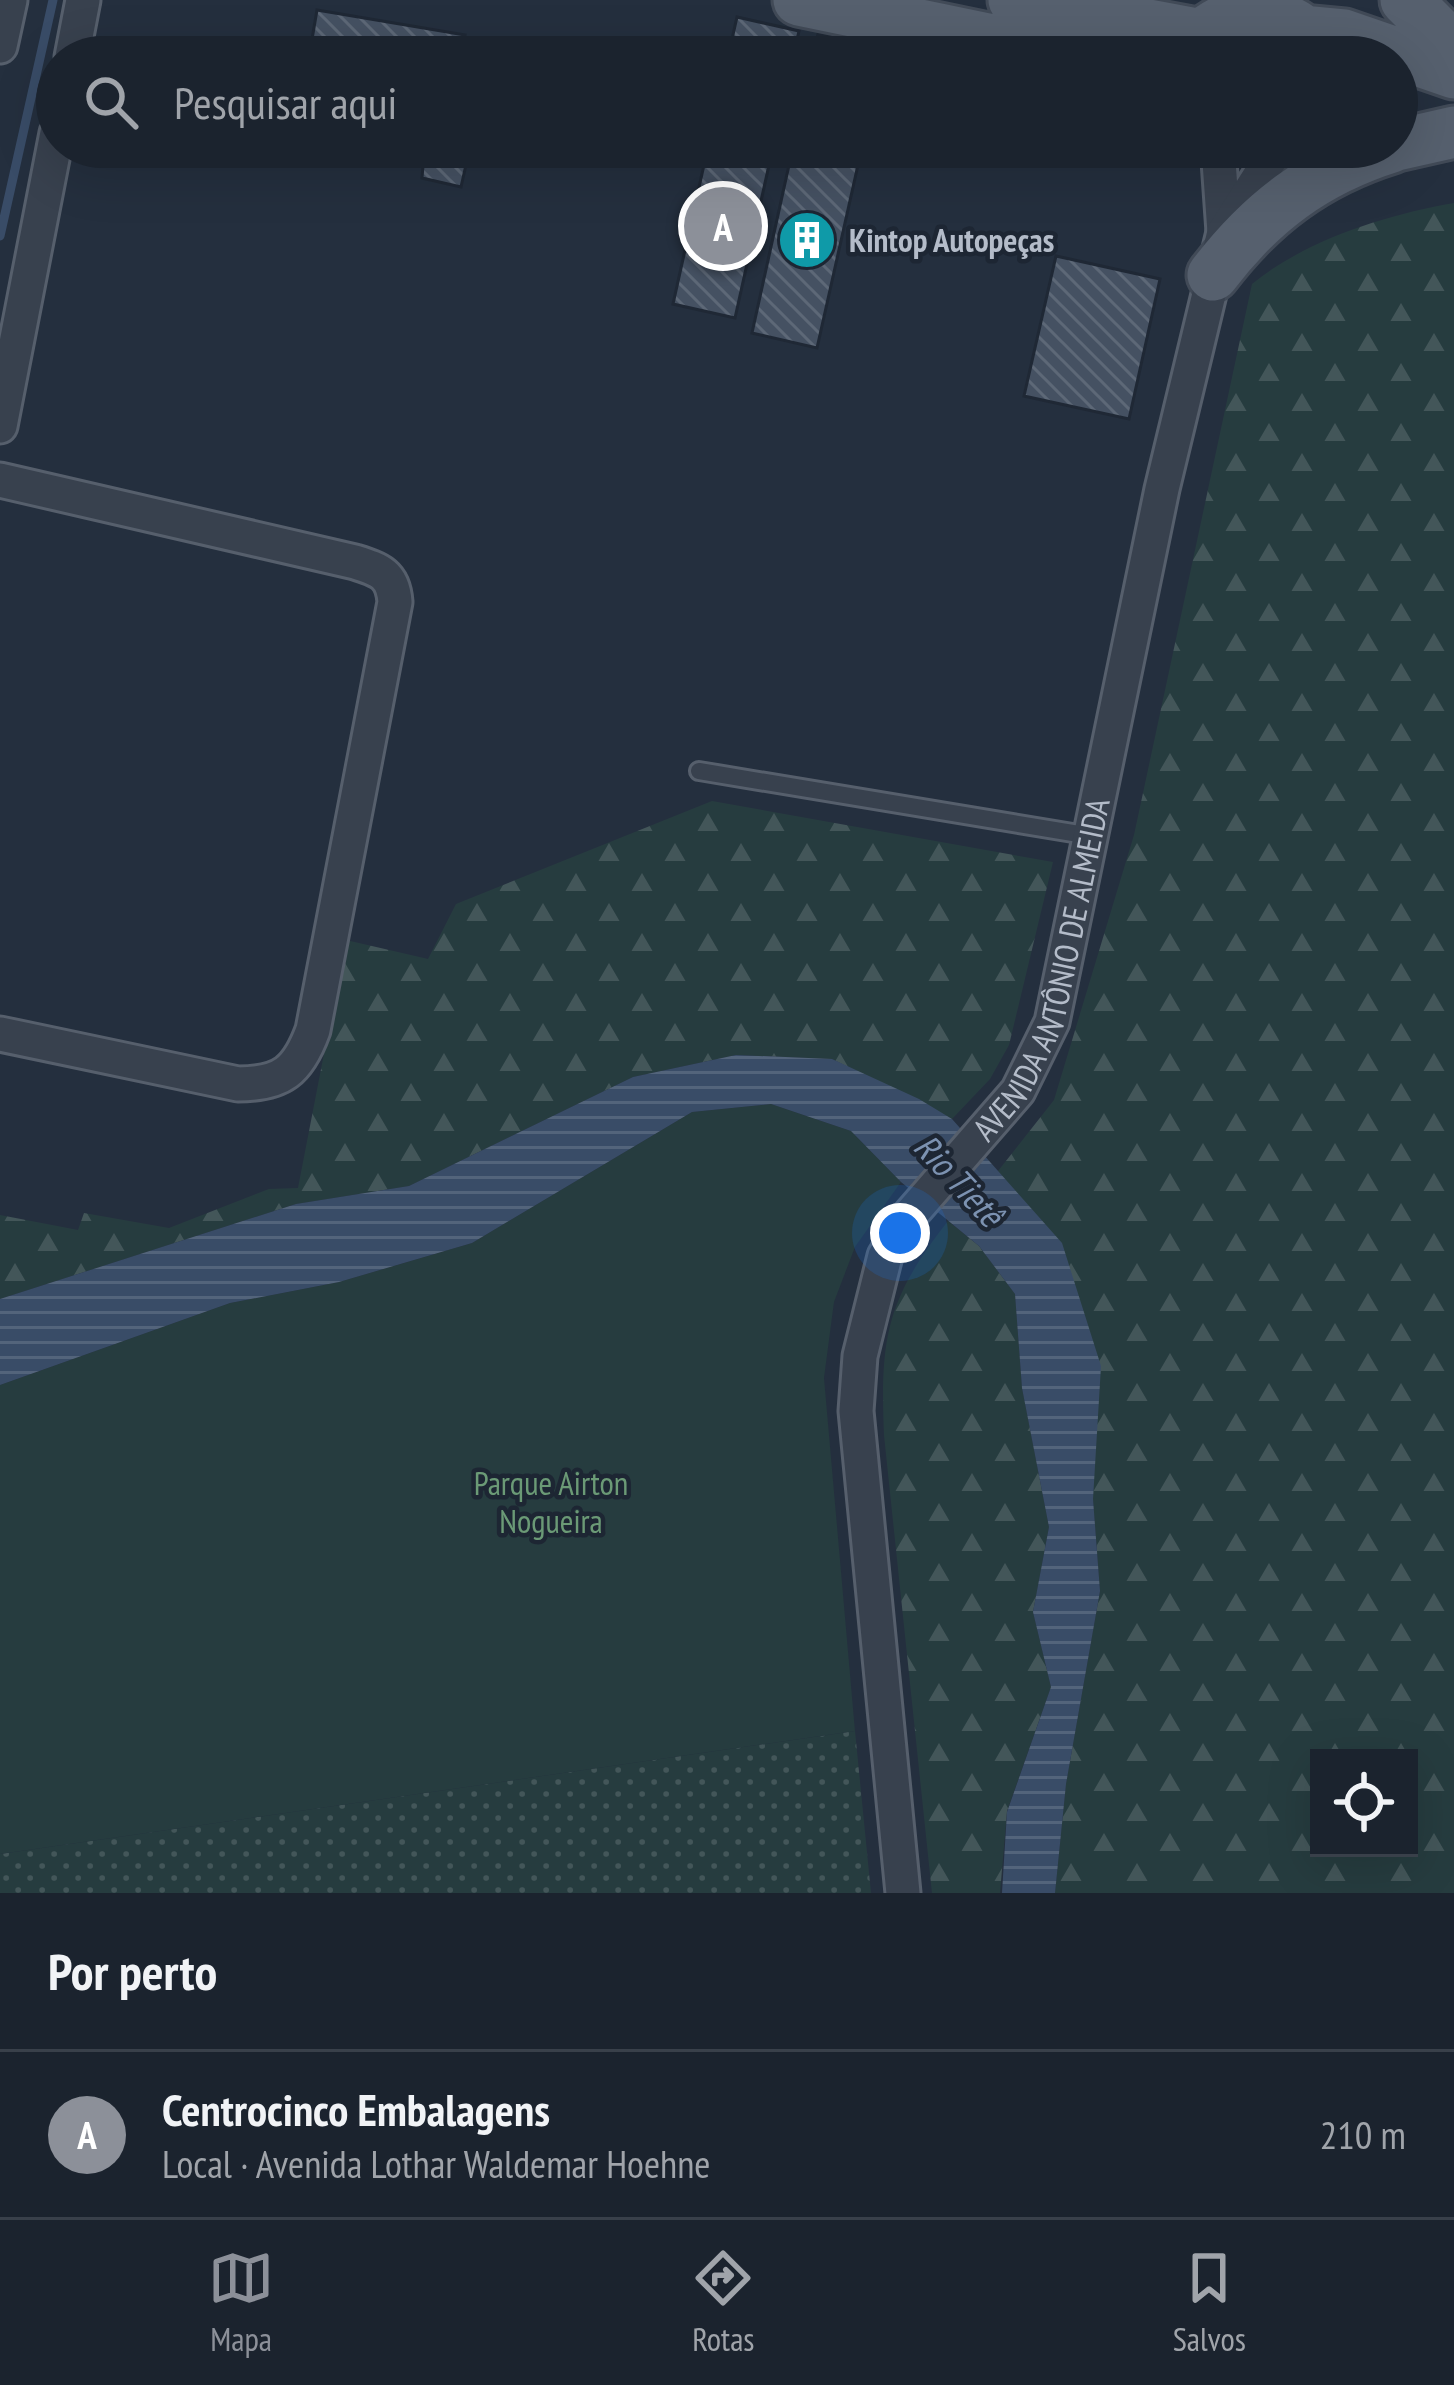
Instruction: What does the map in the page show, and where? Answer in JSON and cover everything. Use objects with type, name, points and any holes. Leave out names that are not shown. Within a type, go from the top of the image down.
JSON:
[{"type":"main road","points":[[799,0],[973,36]]},
{"type":"main road","points":[[1014,0],[1156,36]]},
{"type":"main road","points":[[1406,0],[1454,49]]},
{"type":"main road","points":[[1200,36],[1225,10],[1244,2],[1277,7],[1311,29],[1347,36]]},
{"type":"main road","points":[[1418,61],[1454,73]]},
{"type":"main road","points":[[1418,113],[1454,119]]},
{"type":"main road","points":[[1418,140],[1454,132]]},
{"type":"main road","points":[[1218,254],[1286,196],[1346,168]]},
{"type":"street","points":[[0,46],[10,0]]},
{"type":"street","points":[[76,36],[83,0]]},
{"type":"street","points":[[0,426],[50,168]]},
{"type":"street","name":"AVENIDA ANTÔNIO DE ALMEIDA","points":[[903,1893],[856,1411],[871,1301],[885,1256],[911,1214],[1018,1091],[1052,1022],[1162,489],[1218,254],[1218,168]]},
{"type":"street","name":"AVENIDA ANTÔNIO DE ALMEIDA","points":[[1218,254],[1266,168]]},
{"type":"street","points":[[0,480],[356,562],[382,571],[394,585],[395,602],[313,1030],[304,1055],[288,1074],[272,1084],[238,1084],[0,1034]]},
{"type":"lane","points":[[699,771],[1091,836]]},
{"type":"green space","points":[[1252,24],[1270,36],[1237,36]]},
{"type":"green space","points":[[1454,203],[1454,1893],[1055,1893],[1066,1784],[1100,1591],[1093,1499],[998,1171],[1054,1100],[1134,835],[1252,284],[1297,254],[1374,222]]},
{"type":"green space","points":[[712,801],[1053,862],[1009,1045],[990,1079],[952,1119],[832,1059],[736,1055],[633,1077],[409,1186],[296,1204],[0,1299],[0,1215],[78,1230],[84,1213],[169,1228],[269,1189],[298,1188],[346,940],[428,959],[456,904]]},
{"type":"green space","name":"Parque Airton Nogueira","points":[[771,1104],[851,1131],[901,1182],[855,1247],[834,1302],[824,1378],[855,1731],[0,1854],[0,1385],[230,1303],[339,1282],[472,1243],[692,1112]]},
{"type":"green space","points":[[948,1221],[979,1246],[1015,1294],[1022,1388],[1049,1527],[1033,1612],[1051,1687],[1007,1811],[1000,1893],[932,1893],[884,1435],[884,1371],[892,1320],[912,1273]]},
{"type":"green space","points":[[855,1731],[871,1893],[0,1893],[0,1854]]},
{"type":"water","name":"Rio Tietê","points":[[736,1055],[832,1059],[919,1099],[952,1119],[1062,1243],[1101,1366],[1093,1499],[1100,1591],[1066,1784],[1055,1893],[1002,1893],[1007,1812],[1051,1687],[1033,1612],[1049,1527],[1022,1388],[1015,1294],[979,1246],[901,1182],[851,1131],[771,1104],[692,1112],[472,1243],[339,1282],[230,1303],[0,1385],[0,1299],[296,1204],[409,1186],[633,1077]]},
{"type":"building","points":[[317,10],[465,35],[465,36],[313,36]]},
{"type":"building","points":[[737,17],[799,31],[798,36],[733,36]]},
{"type":"building","points":[[423,168],[465,168],[461,187],[422,178]]},
{"type":"building","points":[[703,168],[768,168],[735,318],[673,304]]},
{"type":"building","name":"Kintop Autopeças","points":[[788,168],[857,168],[817,348],[752,333]]},
{"type":"building","points":[[1056,256],[1160,279],[1129,419],[1024,396]]},
{"type":"waterway","points":[[45,36],[53,0]]},
{"type":"waterway","points":[[0,236],[36,76]]},
{"type":"place","name":"Centrocinco Embalagens","points":[[723,226]]},
{"type":"place","name":"Kintop Autopeças","points":[[807,240]]}]
